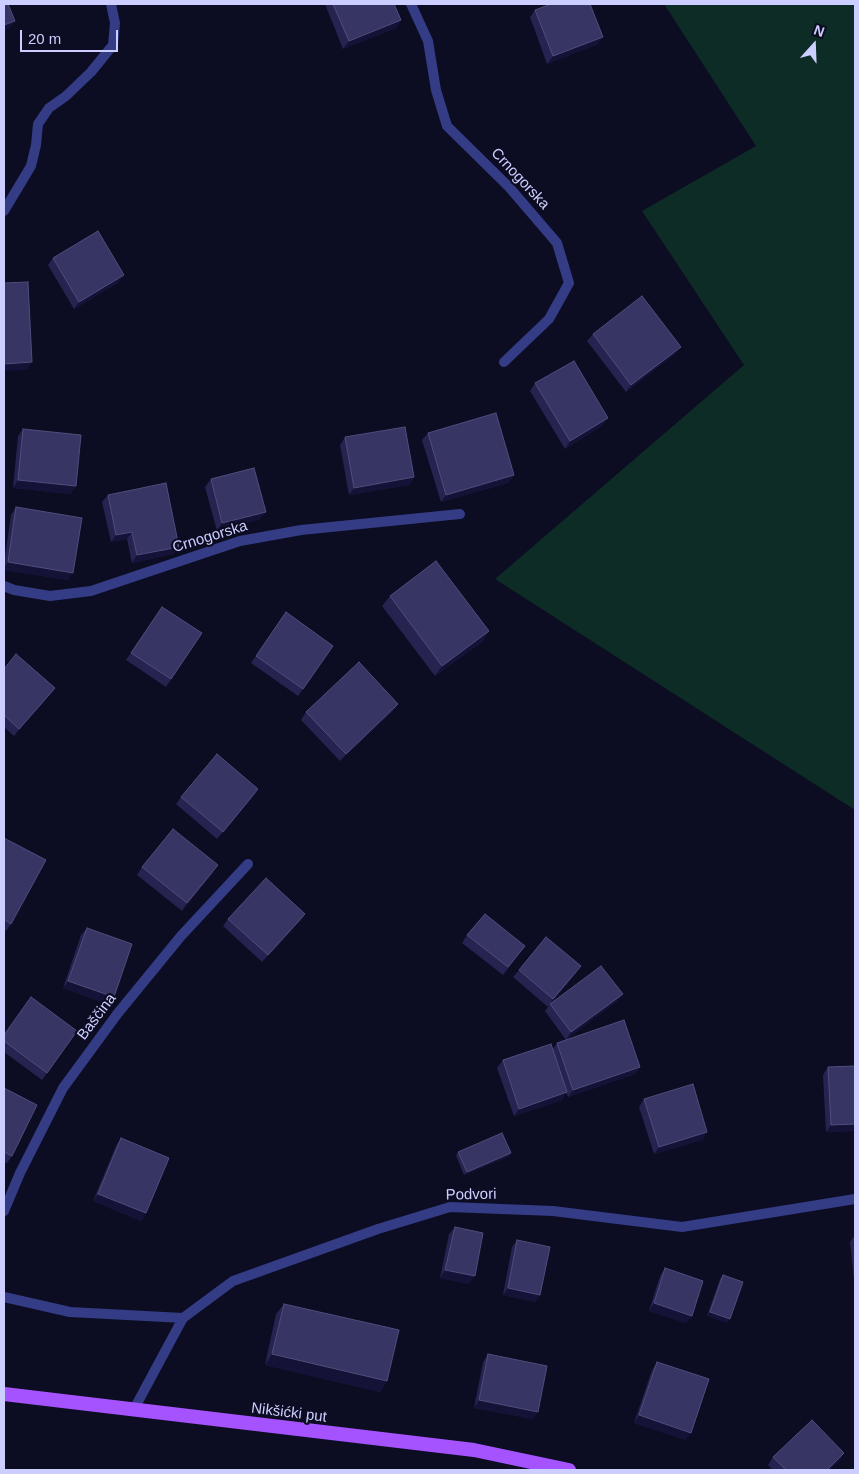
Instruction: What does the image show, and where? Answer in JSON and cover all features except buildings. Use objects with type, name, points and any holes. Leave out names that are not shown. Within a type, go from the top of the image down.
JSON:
[{"type":"main road","name":"Nikšićki put","points":[[4,1394],[474,1450],[569,1470]]},
{"type":"street","points":[[4,211],[31,166],[38,124],[49,108],[66,96],[91,72],[113,45],[114,23],[111,4]]},
{"type":"street","name":"Crnogorska","points":[[411,4],[428,41],[436,90],[447,126],[509,187],[557,243],[569,283],[549,319],[504,362]]},
{"type":"street","name":"Crnogorska","points":[[4,586],[14,590],[50,596],[91,591],[240,541],[300,530],[460,514]]},
{"type":"street","name":"Baščina","points":[[4,1212],[20,1173],[63,1088],[118,1014],[181,936],[248,864]]},
{"type":"street","name":"Podvori","points":[[133,1410],[183,1318],[233,1281],[378,1229],[450,1207],[553,1211],[682,1227],[855,1199]]},
{"type":"street","points":[[4,1297],[70,1312],[183,1318]]},
{"type":"green space","points":[[664,4],[855,4],[855,810],[495,579],[744,365],[642,211],[756,146]]}]
